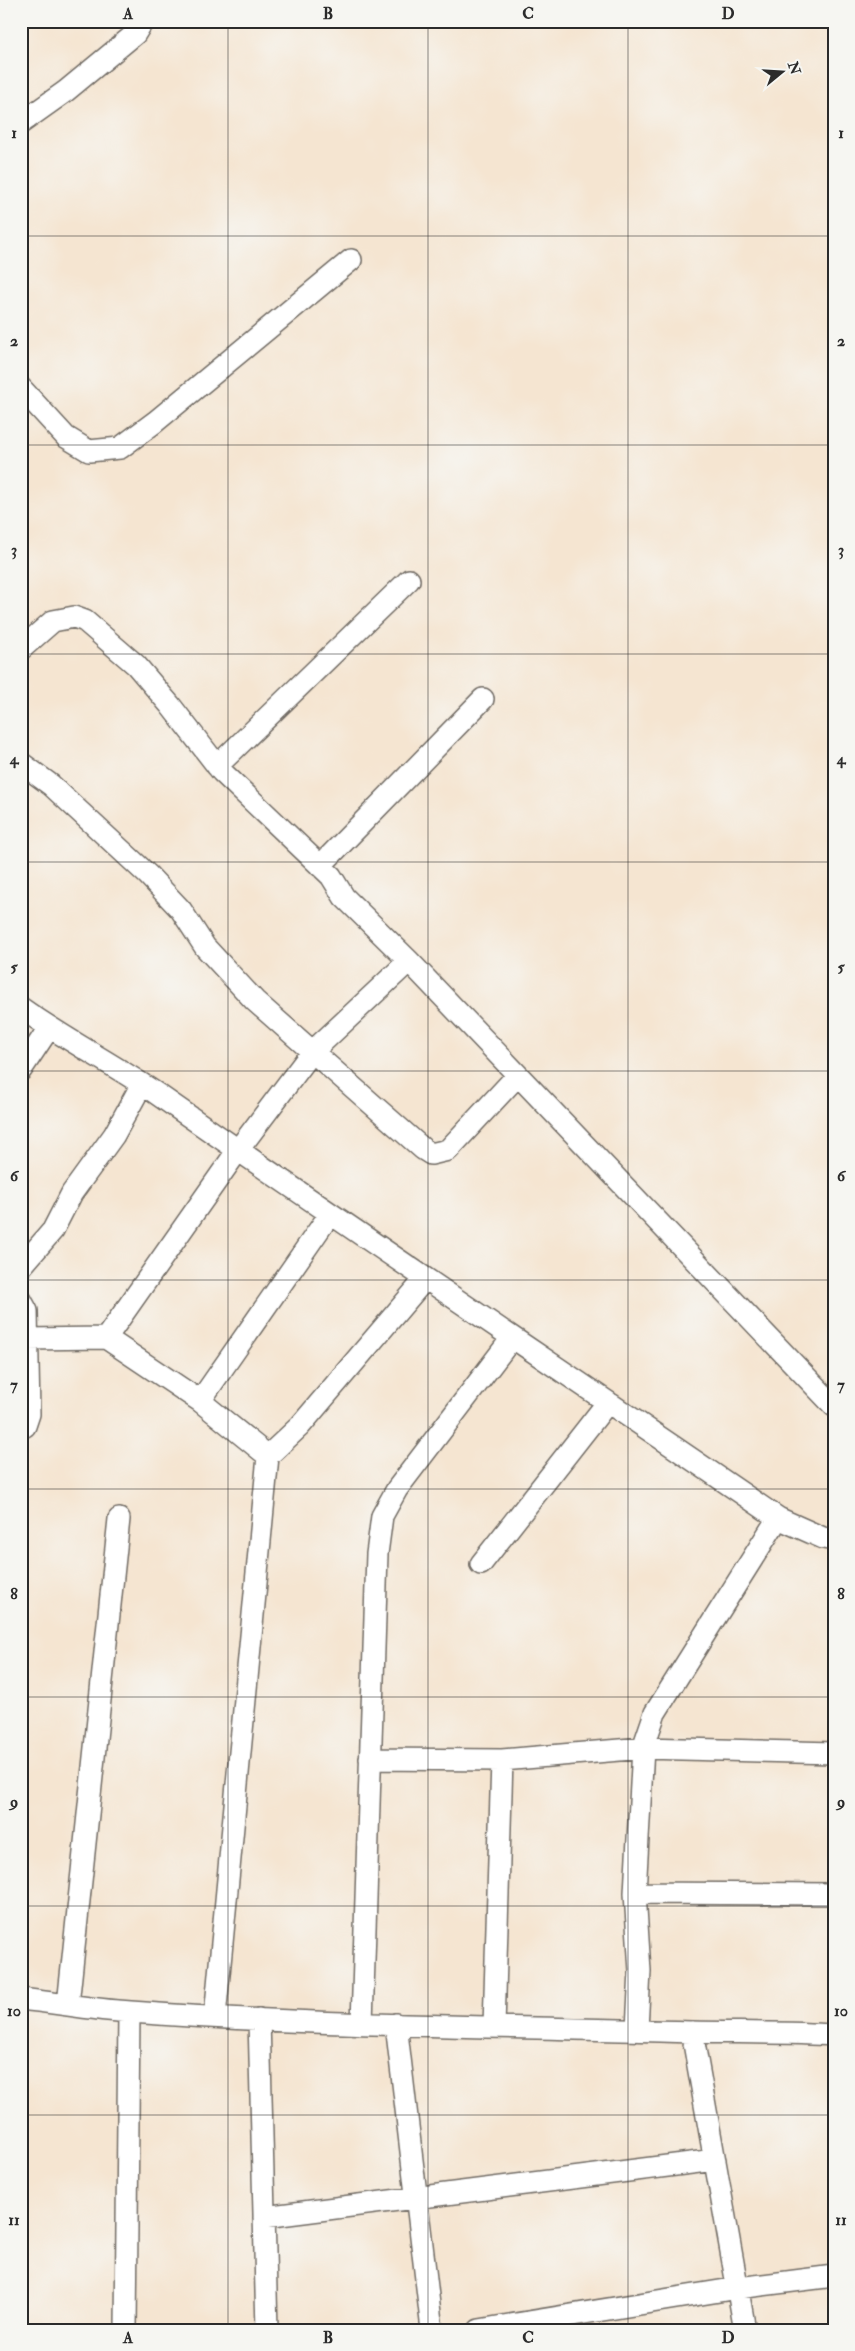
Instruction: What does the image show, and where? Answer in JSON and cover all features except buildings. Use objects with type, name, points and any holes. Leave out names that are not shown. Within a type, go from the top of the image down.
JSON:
[{"type":"street","points":[[21,123],[66,91],[104,60],[134,34],[143,21]]},
{"type":"street","points":[[21,388],[66,437],[89,451],[120,448],[155,422],[351,260]]},
{"type":"street","points":[[217,766],[409,580]]},
{"type":"street","points":[[21,649],[53,621],[74,617],[85,621],[136,665],[217,766],[259,809],[330,876],[344,897],[409,960],[517,1076],[834,1406]]},
{"type":"street","points":[[320,866],[483,699]]},
{"type":"street","points":[[21,763],[51,785],[148,875],[182,910],[205,947],[255,1001],[422,1149],[431,1154],[439,1154],[448,1150],[517,1076]]},
{"type":"street","points":[[106,1338],[238,1150],[312,1052],[409,960]]},
{"type":"street","points":[[21,1008],[50,1028],[120,1069],[425,1279],[778,1518],[823,1538],[834,1540]]},
{"type":"street","points":[[21,1070],[50,1028]]},
{"type":"street","points":[[21,1267],[53,1230],[72,1193],[114,1135],[142,1084]]},
{"type":"street","points":[[200,1401],[330,1214]]},
{"type":"street","points":[[215,2016],[268,1456],[300,1426],[425,1279]]},
{"type":"street","points":[[21,1300],[27,1311],[24,1337],[29,1414],[25,1426],[21,1428]]},
{"type":"street","points":[[24,1337],[106,1338],[200,1401],[268,1456]]},
{"type":"street","points":[[362,2023],[377,1554],[382,1516],[397,1490],[512,1338]]},
{"type":"street","points":[[481,1564],[608,1402]]},
{"type":"street","points":[[637,2030],[640,1971],[635,1893],[643,1748],[656,1713],[778,1518]]},
{"type":"street","points":[[68,2004],[119,1519]]},
{"type":"street","points":[[370,1759],[502,1760],[643,1748],[834,1753]]},
{"type":"street","points":[[494,2027],[502,1760]]},
{"type":"street","points":[[635,1893],[834,1894]]},
{"type":"street","points":[[21,1999],[128,2012],[259,2019],[692,2032],[788,2032],[834,2035]]},
{"type":"street","points":[[126,2330],[128,2012]]},
{"type":"street","points":[[259,2019],[267,2330]]},
{"type":"street","points":[[396,2024],[432,2330]]},
{"type":"street","points":[[692,2032],[745,2330]]},
{"type":"street","points":[[264,2217],[715,2160]]},
{"type":"street","points":[[478,2330],[738,2288],[834,2276]]}]
